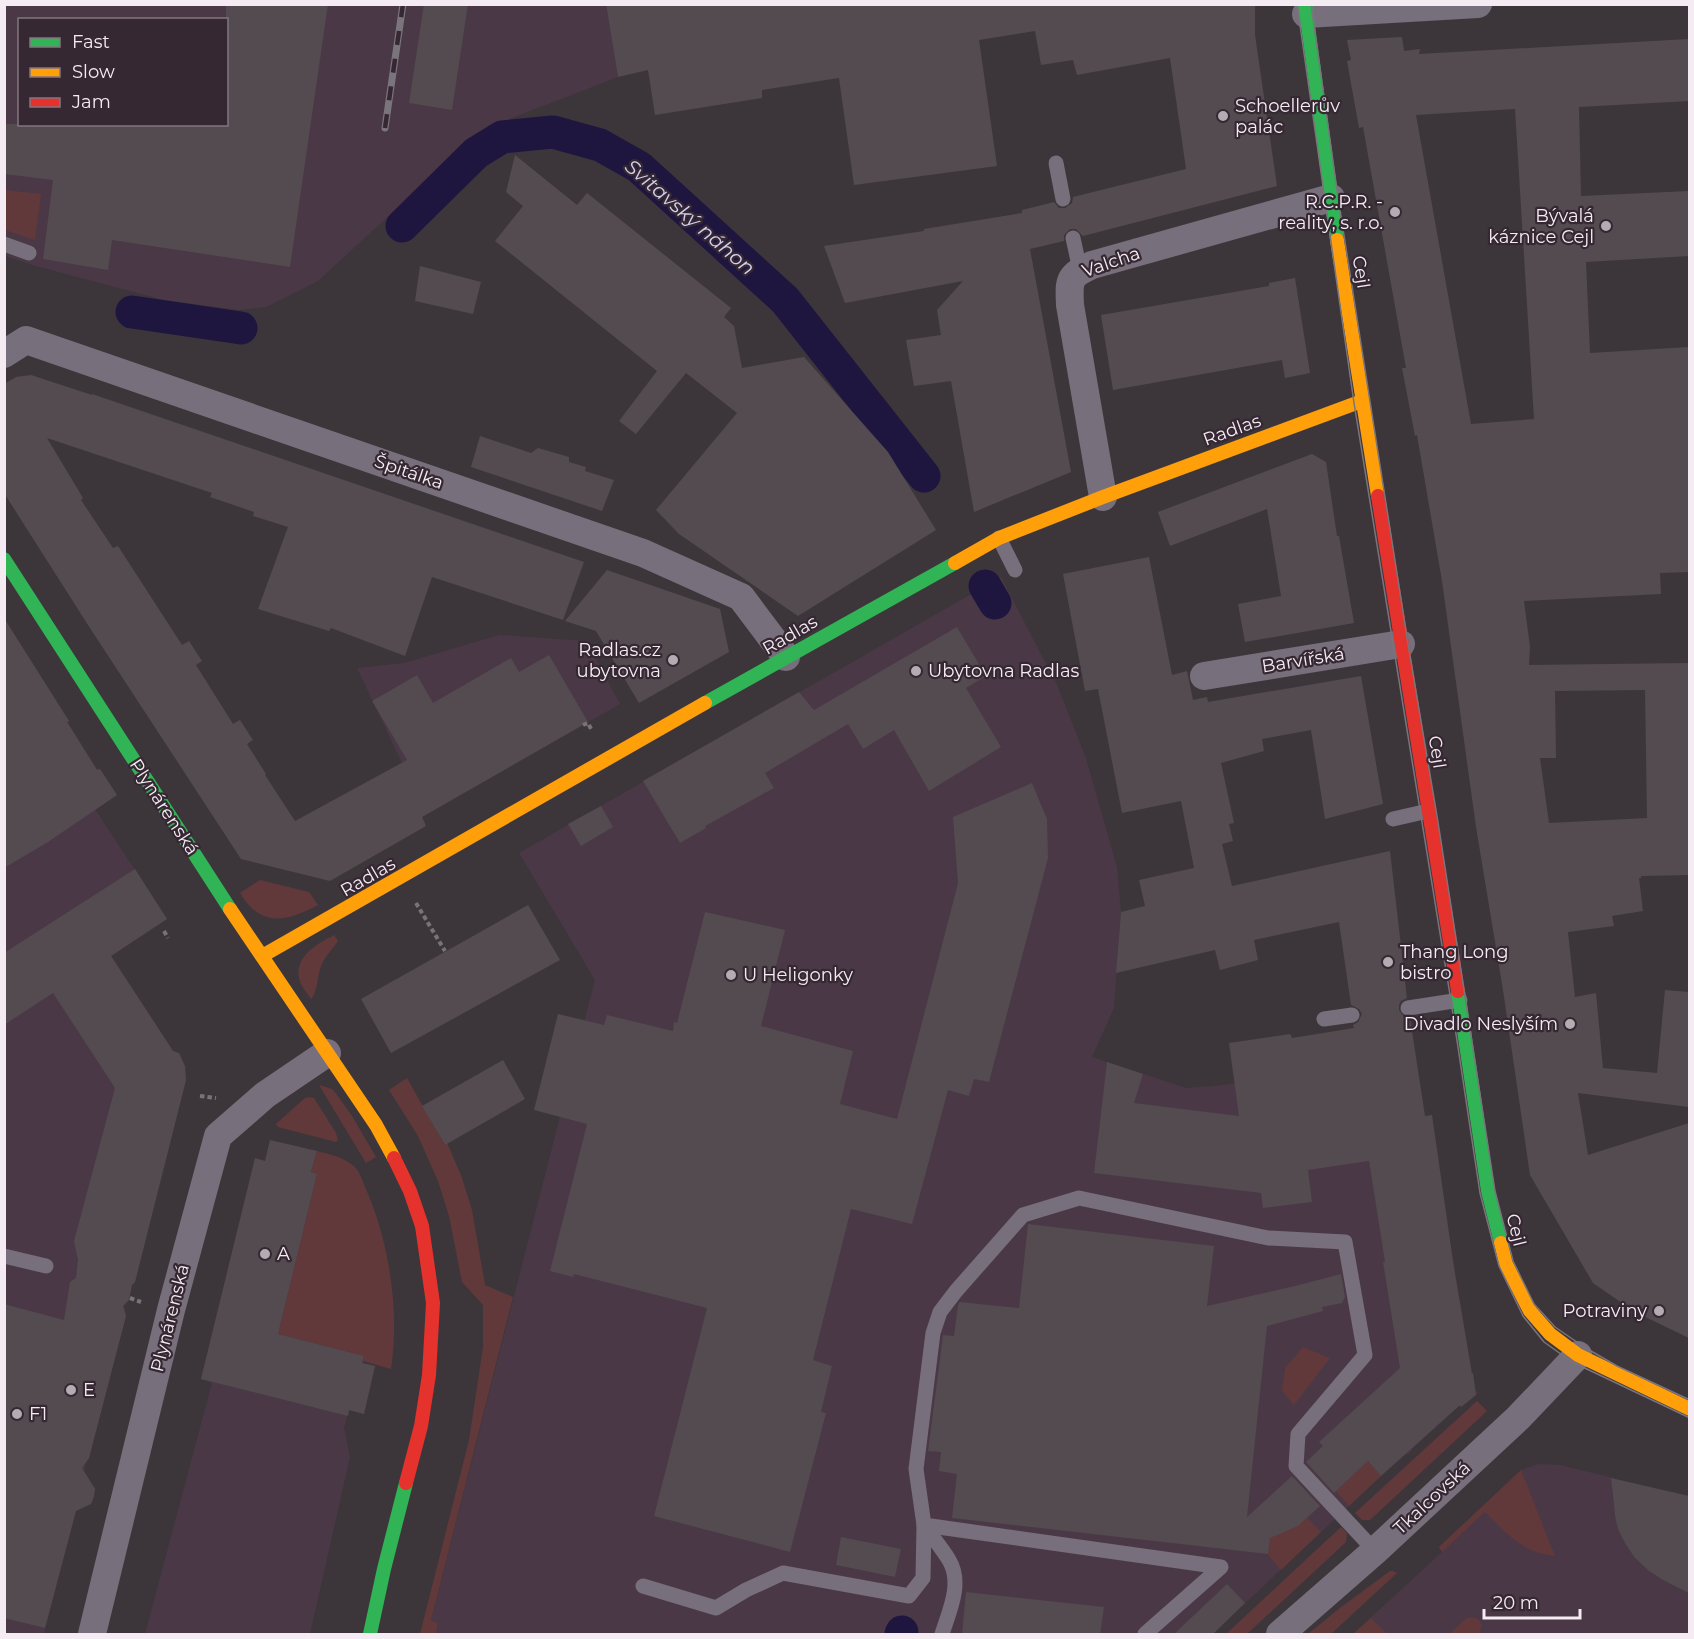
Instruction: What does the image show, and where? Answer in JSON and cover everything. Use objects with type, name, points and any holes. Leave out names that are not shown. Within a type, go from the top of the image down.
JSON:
[{"type":"street","points":[[1306,9],[1478,4]]},
{"type":"street","name":"Cejl","points":[[1306,9],[1362,400],[1460,1000],[1488,1191],[1506,1264],[1530,1311],[1550,1334],[1578,1355],[1689,1409]]},
{"type":"street","name":"Valcha","points":[[1103,497],[1070,305],[1075,278],[1092,265],[1332,198]]},
{"type":"street","name":"Špitálka","points":[[12,342],[643,554],[741,597],[786,657]]},
{"type":"street","name":"Radlas","points":[[262,957],[786,657],[999,538],[1362,400]]},
{"type":"street","name":"Plynárenská","points":[[4,559],[262,957],[376,1125],[410,1191],[422,1226],[433,1303],[429,1375],[421,1426],[384,1569],[370,1635]]},
{"type":"street","name":"Barvířská","points":[[1204,676],[1401,644]]},
{"type":"street","name":"Plynárenská","points":[[92,1635],[171,1310],[218,1136],[265,1095],[327,1053]]},
{"type":"street","name":"Tkalcovská","points":[[1281,1635],[1376,1551],[1518,1418],[1578,1355]]},
{"type":"lane","points":[[1056,164],[1064,199]]},
{"type":"lane","points":[[1073,238],[1075,278]]},
{"type":"lane","points":[[4,244],[29,253]]},
{"type":"lane","points":[[999,538],[1016,570]]},
{"type":"lane","points":[[1393,819],[1428,812]]},
{"type":"lane","points":[[1408,1008],[1460,1000]]},
{"type":"lane","points":[[1324,1019],[1352,1016]]},
{"type":"lane","points":[[643,1586],[716,1608],[746,1590],[783,1573],[909,1596],[923,1578],[924,1525],[916,1468],[933,1333],[940,1312],[1023,1215],[1079,1198],[1268,1238],[1345,1242],[1365,1355],[1298,1434],[1296,1466],[1376,1551]]},
{"type":"lane","points":[[4,1256],[46,1266]]},
{"type":"lane","points":[[924,1525],[951,1562],[955,1584],[954,1598],[942,1635]]},
{"type":"lane","points":[[924,1525],[1221,1567],[1145,1635]]},
{"type":"path","points":[[420,910],[445,951]]},
{"type":"path","points":[[164,931],[168,938]]},
{"type":"path","points":[[200,1096],[219,1098]]},
{"type":"path","points":[[130,1298],[148,1304]]},
{"type":"shaded area","points":[[4,5],[606,5],[618,77],[504,121],[456,154],[318,281],[266,307],[239,310],[164,300],[5,256]]},
{"type":"shaded area","points":[[5,190],[41,194],[35,240],[5,230]]},
{"type":"shaded area","points":[[1001,577],[1057,685],[1086,758],[1117,867],[1121,912],[1114,1008],[1092,1057],[1186,1088],[1338,1071],[1367,1148],[1386,1263],[1451,1247],[1472,1373],[1478,1393],[1461,1407],[1459,1406],[1409,1454],[1406,1454],[1381,1476],[1212,1634],[436,1634],[438,1623],[431,1620],[595,980],[519,853]]},
{"type":"shaded area","points":[[4,625],[69,721],[68,723],[97,769],[100,769],[105,776],[103,778],[117,795],[95,809],[167,919],[111,956],[185,1066],[186,1080],[135,1282],[130,1286],[129,1300],[124,1303],[126,1316],[89,1458],[85,1462],[85,1470],[80,1472],[95,1488],[94,1496],[91,1504],[71,1503],[71,1529],[44,1633],[50,1634],[4,1634]]},
{"type":"shaded area","points":[[499,635],[586,641],[620,704],[422,817],[402,763],[357,668],[404,663]]},
{"type":"shaded area","points":[[260,880],[309,892],[318,905],[285,918],[265,917],[248,904],[240,893]]},
{"type":"shaded area","points":[[334,935],[338,941],[323,962],[311,999],[300,981],[301,963],[309,951]]},
{"type":"shaded area","points":[[407,1078],[444,1144],[447,1143],[461,1175],[472,1210],[485,1285],[513,1297],[431,1620],[438,1623],[436,1634],[420,1634],[469,1440],[483,1347],[483,1305],[462,1282],[449,1216],[438,1181],[418,1136],[389,1090]]},
{"type":"shaded area","points":[[319,1085],[332,1089],[337,1095],[376,1157],[366,1163]]},
{"type":"shaded area","points":[[309,1097],[314,1098],[336,1133],[338,1140],[336,1142],[278,1127],[276,1124]]},
{"type":"shaded area","points":[[270,1140],[317,1151],[311,1172],[317,1174],[364,1356],[363,1363],[375,1366],[364,1414],[349,1410],[344,1428],[350,1457],[310,1634],[145,1634],[212,1383],[201,1379],[255,1158],[265,1161]]},
{"type":"shaded area","points":[[317,1151],[354,1166],[373,1208],[386,1253],[393,1300],[391,1369],[363,1361],[364,1356],[278,1334],[317,1174],[311,1172]]},
{"type":"shaded area","points":[[1303,1347],[1330,1358],[1294,1405],[1282,1391],[1285,1368]]},
{"type":"shaded area","points":[[1477,1401],[1487,1411],[1370,1520],[1362,1520],[1355,1513]]},
{"type":"shaded area","points":[[1368,1461],[1381,1476],[1349,1506],[1336,1491]]},
{"type":"shaded area","points":[[1539,1464],[1560,1465],[1614,1478],[1612,1491],[1615,1516],[1625,1543],[1634,1557],[1663,1580],[1676,1586],[1689,1587],[1689,1634],[1353,1634],[1442,1552],[1439,1547],[1521,1470]]},
{"type":"shaded area","points":[[1521,1470],[1555,1556],[1525,1547],[1508,1535],[1485,1512],[1442,1552],[1439,1547]]},
{"type":"shaded area","points":[[1307,1518],[1321,1532],[1281,1570],[1268,1555],[1270,1533],[1290,1529]]},
{"type":"shaded area","points":[[1341,1527],[1347,1533],[1346,1542],[1247,1634],[1226,1634]]},
{"type":"shaded area","points":[[1390,1571],[1397,1573],[1331,1634],[1308,1634],[1340,1608]]},
{"type":"shaded area","points":[[1371,1618],[1387,1634],[1353,1634]]},
{"type":"shaded area","points":[[1467,1618],[1476,1618],[1480,1621],[1482,1626],[1478,1634],[1449,1634]]},
{"type":"building","points":[[226,4],[328,4],[290,267],[112,240],[108,270],[43,259],[53,180],[4,174],[4,124],[18,124],[18,126],[228,126],[228,18],[226,18]]},
{"type":"building","points":[[424,4],[468,4],[452,110],[409,103]]},
{"type":"building","points":[[606,4],[1255,4],[1255,35],[1277,186],[1083,236],[1076,229],[1070,229],[1064,235],[1064,241],[1030,249],[1071,472],[974,512],[951,381],[914,386],[906,340],[941,335],[937,310],[963,281],[845,303],[824,246],[1022,213],[1022,210],[1054,202],[1059,208],[1065,208],[1072,203],[1073,197],[1186,169],[1170,58],[1077,75],[1073,60],[1041,65],[1035,31],[979,40],[997,166],[854,185],[839,78],[762,90],[762,98],[655,115],[648,70],[618,77]]},
{"type":"building","points":[[1402,37],[1404,51],[1420,49],[1419,54],[1689,39],[1689,101],[1579,107],[1581,196],[1689,191],[1689,256],[1586,262],[1590,353],[1689,347],[1689,572],[1660,573],[1661,594],[1524,601],[1530,647],[1529,665],[1689,663],[1689,875],[1641,876],[1639,878],[1643,911],[1612,916],[1614,926],[1568,932],[1575,997],[1596,993],[1603,1068],[1657,1073],[1665,990],[1689,992],[1689,1107],[1578,1093],[1588,1155],[1689,1123],[1689,1338],[1635,1312],[1593,1283],[1530,1175],[1476,827],[1442,581],[1417,435],[1415,436],[1402,368],[1406,368],[1363,127],[1359,128],[1347,61],[1351,60],[1347,40]],"holes":[[[1515,109],[1534,419],[1471,424],[1416,115]],[[1645,690],[1647,818],[1549,823],[1540,758],[1556,758],[1555,691]]]},
{"type":"building","points":[[515,155],[577,205],[587,193],[731,308],[724,317],[734,326],[742,368],[804,357],[888,452],[936,530],[798,616],[679,534],[656,510],[737,413],[686,373],[636,434],[619,421],[657,371],[495,241],[523,206],[506,192]]},
{"type":"building","points":[[420,266],[481,282],[473,314],[415,301]]},
{"type":"building","points":[[1295,278],[1310,373],[1285,378],[1282,360],[1113,390],[1101,315],[1269,286],[1269,283]]},
{"type":"building","points":[[31,375],[584,562],[563,620],[432,577],[405,656],[331,628],[329,631],[258,609],[288,527],[253,516],[254,512],[210,497],[212,493],[47,438],[83,498],[81,500],[113,548],[118,546],[182,645],[189,641],[202,661],[196,665],[233,724],[240,720],[253,740],[247,744],[295,821],[407,760],[372,701],[417,675],[433,703],[511,658],[519,672],[549,655],[588,722],[422,817],[426,826],[330,881],[241,859],[4,493],[4,384],[16,377]]},
{"type":"building","points":[[480,436],[531,453],[538,448],[569,457],[569,462],[586,467],[585,471],[614,480],[602,511],[471,467]]},
{"type":"building","points":[[1312,454],[1326,462],[1337,536],[1339,536],[1354,623],[1245,642],[1238,604],[1281,596],[1267,509],[1170,546],[1158,512]]},
{"type":"building","points":[[1149,557],[1172,675],[1187,671],[1193,700],[1207,697],[1208,702],[1361,676],[1383,804],[1325,819],[1311,730],[1262,739],[1264,751],[1221,763],[1234,823],[1229,824],[1233,841],[1222,844],[1232,886],[1390,851],[1407,998],[1401,1001],[1399,1010],[1404,1017],[1410,1018],[1425,1116],[1432,1115],[1454,1268],[1476,1395],[1461,1407],[1460,1405],[1381,1476],[1368,1461],[1334,1493],[1306,1462],[1323,1446],[1319,1442],[1400,1368],[1369,1161],[1308,1170],[1312,1202],[1263,1208],[1261,1193],[1094,1173],[1107,1062],[1143,1074],[1134,1103],[1239,1116],[1229,1043],[1290,1034],[1292,1038],[1354,1028],[1353,1025],[1358,1022],[1362,1014],[1359,1009],[1351,1005],[1339,922],[1254,940],[1258,960],[1220,970],[1215,950],[1116,973],[1121,912],[1145,906],[1139,880],[1194,868],[1181,801],[1122,813],[1098,689],[1085,691],[1063,574]]},
{"type":"building","points":[[607,570],[720,609],[729,652],[639,703],[596,631],[565,621]]},
{"type":"building","points":[[4,618],[97,770],[100,769],[117,795],[48,842],[4,868]]},
{"type":"building","points":[[957,627],[986,676],[966,688],[1001,747],[929,791],[894,730],[863,749],[848,724],[765,773],[774,788],[705,826],[706,828],[680,843],[643,781],[799,692],[814,710]]},
{"type":"building","points":[[1032,783],[1047,819],[1048,858],[989,1082],[974,1079],[969,1096],[948,1090],[912,1224],[851,1209],[813,1360],[832,1366],[821,1412],[826,1413],[790,1552],[654,1516],[707,1308],[574,1274],[573,1277],[550,1271],[587,1124],[534,1110],[558,1014],[604,1025],[607,1015],[673,1031],[705,912],[785,930],[761,1026],[853,1051],[840,1104],[897,1119],[958,883],[953,817]]},
{"type":"building","points":[[601,806],[613,827],[581,846],[568,824]]},
{"type":"building","points":[[135,869],[167,919],[111,956],[173,1051],[179,1053],[185,1066],[186,1080],[135,1282],[132,1285],[129,1300],[123,1306],[126,1316],[89,1458],[82,1468],[95,1489],[94,1496],[91,1504],[76,1511],[45,1628],[4,1618],[4,1304],[64,1320],[70,1282],[76,1278],[78,1260],[74,1241],[115,1088],[53,993],[4,1025],[4,953]]},
{"type":"building","points":[[528,905],[560,960],[391,1053],[361,999]]},
{"type":"building","points":[[503,1060],[525,1099],[445,1145],[422,1106]]},
{"type":"building","name":"A","points":[[270,1140],[317,1151],[311,1172],[317,1174],[278,1334],[364,1356],[362,1363],[375,1366],[364,1414],[349,1410],[348,1416],[201,1379],[255,1158],[265,1161]]},
{"type":"building","points":[[1028,1224],[1214,1246],[1207,1306],[1341,1274],[1345,1297],[1342,1303],[1322,1307],[1323,1311],[1267,1326],[1247,1517],[1292,1476],[1320,1506],[1298,1526],[1270,1538],[1268,1554],[952,1518],[957,1474],[939,1471],[941,1452],[928,1451],[943,1335],[954,1336],[960,1302],[1019,1308]]},
{"type":"building","points":[[1611,1478],[1689,1496],[1689,1593],[1649,1571],[1634,1557],[1618,1529]]},
{"type":"building","points":[[841,1537],[901,1549],[895,1577],[836,1565]]},
{"type":"building","points":[[1227,1584],[1245,1603],[1212,1635],[1173,1635]]},
{"type":"building","points":[[966,1592],[1104,1607],[1100,1635],[962,1635]]},
{"type":"waterway","name":"Svitavský náhon","points":[[402,226],[476,153],[502,137],[553,132],[600,145],[639,167],[785,300],[924,476]]},
{"type":"waterway","name":"Svitavský náhon","points":[[132,312],[241,328]]},
{"type":"waterway","name":"Svitavský náhon","points":[[985,586],[995,603]]},
{"type":"tram line","points":[[1297,4],[1354,403],[1480,1193],[1499,1266],[1523,1316],[1544,1342],[1572,1362],[1690,1418]]},
{"type":"tram line","points":[[1311,4],[1338,197],[1495,1191],[1513,1261],[1534,1304],[1555,1327],[1617,1366],[1690,1400]]},
{"type":"railway","points":[[385,128],[403,4]]},
{"type":"traffic: fast","points":[[1305,4],[1337,240]]},
{"type":"traffic: fast","points":[[4,559],[230,909]]},
{"type":"traffic: fast","points":[[705,703],[955,563]]},
{"type":"traffic: fast","points":[[1458,991],[1488,1191],[1501,1243]]},
{"type":"traffic: fast","points":[[370,1634],[406,1483]]},
{"type":"traffic: slow","points":[[1337,240],[1378,496]]},
{"type":"traffic: slow","points":[[955,563],[999,538],[1362,401]]},
{"type":"traffic: slow","points":[[262,956],[705,703]]},
{"type":"traffic: slow","points":[[230,909],[376,1125],[394,1158]]},
{"type":"traffic: slow","points":[[1501,1243],[1506,1264],[1530,1311],[1550,1334],[1578,1355],[1690,1409]]},
{"type":"traffic: jam","points":[[1378,496],[1458,991]]},
{"type":"traffic: jam","points":[[394,1158],[410,1191],[422,1226],[433,1303],[429,1375],[421,1426],[406,1483]]},
{"type":"place","name":"Schoellerův palác","points":[[1223,116]]},
{"type":"place","name":"R.C.P.R. - reality, s. r.o.","points":[[1395,212]]},
{"type":"place","name":"Bývalá káznice Cejl","points":[[1606,226]]},
{"type":"place","name":"Radlas.cz ubytovna","points":[[673,660]]},
{"type":"place","name":"Ubytovna Radlas","points":[[916,671]]},
{"type":"place","name":"Thang Long bistro","points":[[1388,962]]},
{"type":"place","name":"U Heligonky","points":[[731,975]]},
{"type":"place","name":"Divadlo Neslyším","points":[[1570,1024]]},
{"type":"place","name":"A","points":[[265,1254]]},
{"type":"place","name":"Potraviny","points":[[1659,1311]]},
{"type":"place","name":"E","points":[[71,1390]]},
{"type":"place","name":"F1","points":[[17,1414]]}]
